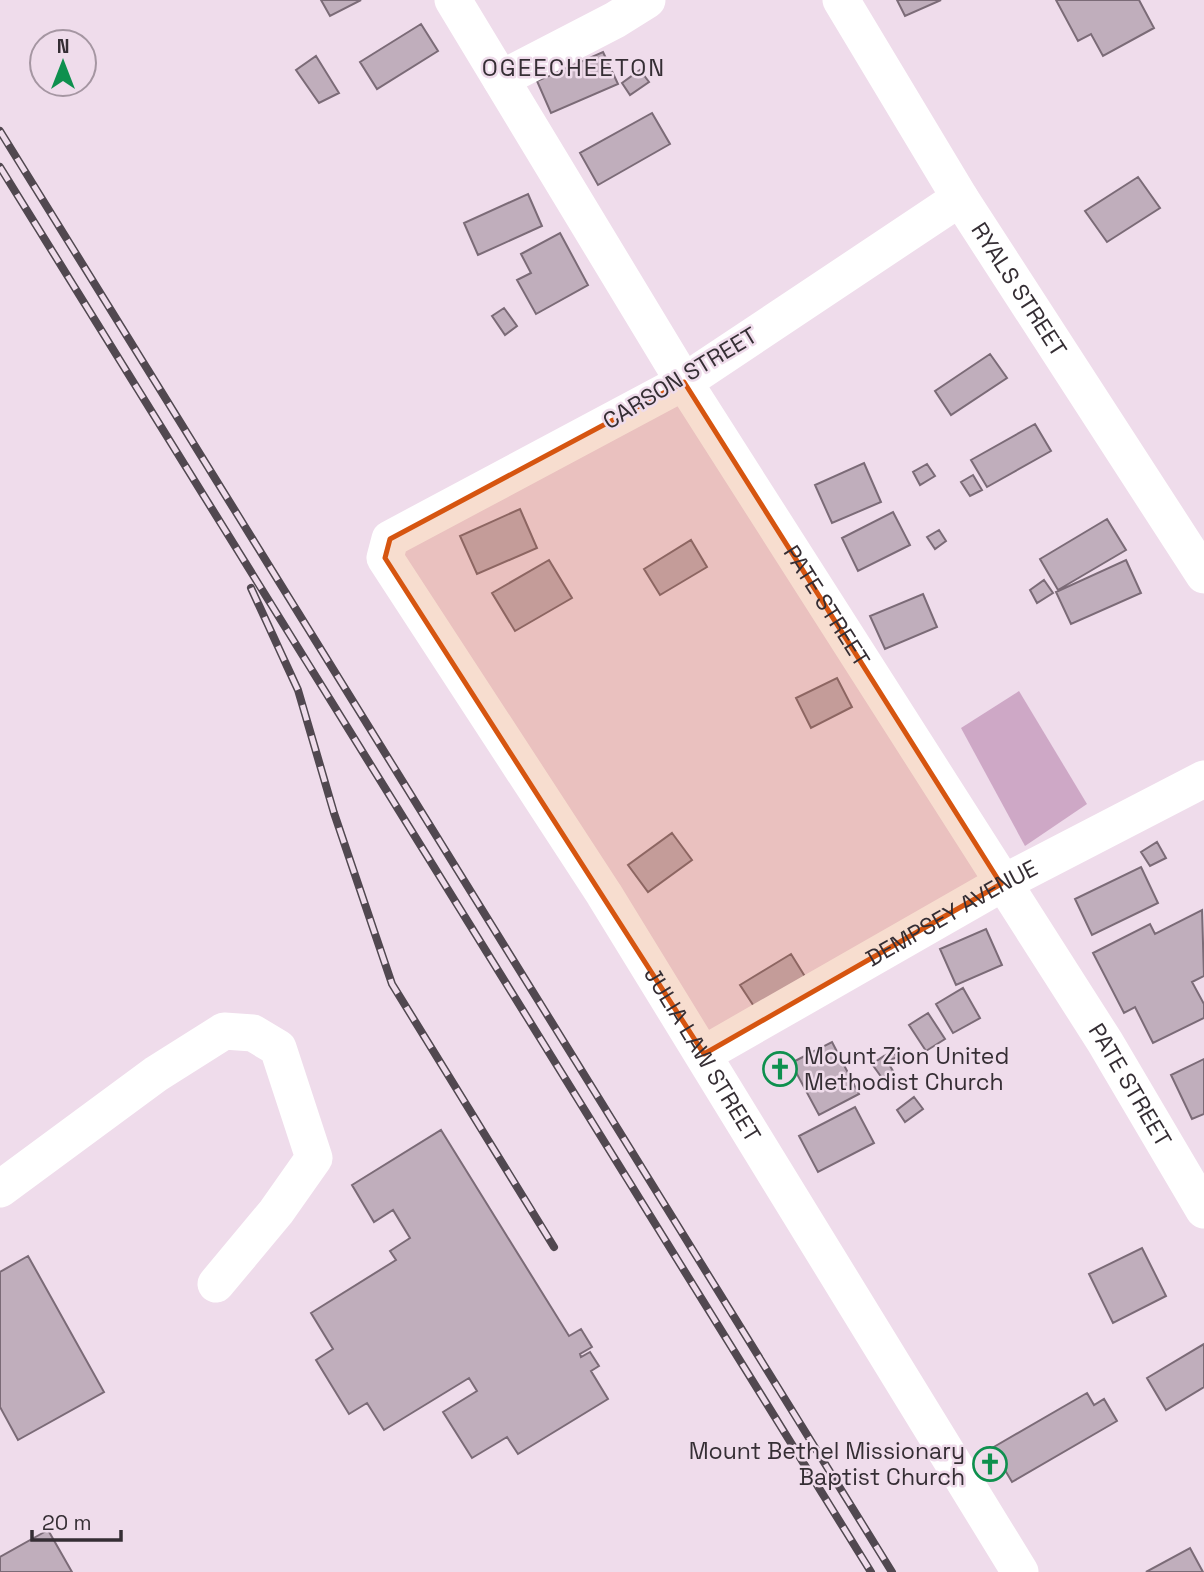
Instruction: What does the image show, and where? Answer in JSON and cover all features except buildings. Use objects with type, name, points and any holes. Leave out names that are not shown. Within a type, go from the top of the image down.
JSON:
[{"type":"street","name":"PATE STREET","points":[[453,0],[684,382],[1001,884],[1105,1042],[1204,1210]]},
{"type":"street","points":[[501,79],[615,20],[647,0]]},
{"type":"street","name":"RYALS STREET","points":[[841,0],[960,198],[1204,575]]},
{"type":"street","name":"CARSON STREET","points":[[390,540],[684,382],[960,198]]},
{"type":"street","name":"JULIA LAW STREET","points":[[390,540],[385,558],[704,1054],[1020,1572]]},
{"type":"street","name":"DEMPSEY AVENUE","points":[[704,1054],[1001,884],[1204,779]]},
{"type":"street","points":[[0,1189],[167,1066],[224,1031],[253,1033],[278,1048],[314,1158],[276,1212],[216,1284]]},
{"type":"highlighted area","points":[[684,382],[1001,884],[704,1054],[385,558],[390,539]]},
{"type":"shaded area","points":[[1019,691],[1087,804],[1025,846],[961,728]]},
{"type":"railway","points":[[0,131],[892,1572]]},
{"type":"railway","points":[[0,167],[871,1572]]},
{"type":"railway","points":[[251,588],[298,690],[334,813],[392,984],[554,1247]]},
{"type":"place","name":"Mount Zion United Methodist Church","points":[[780,1069]]},
{"type":"place","name":"Mount Bethel Missionary Baptist Church","points":[[990,1464]]},
{"type":"district","name":"OGEECHEETON","points":[[574,68]]}]
